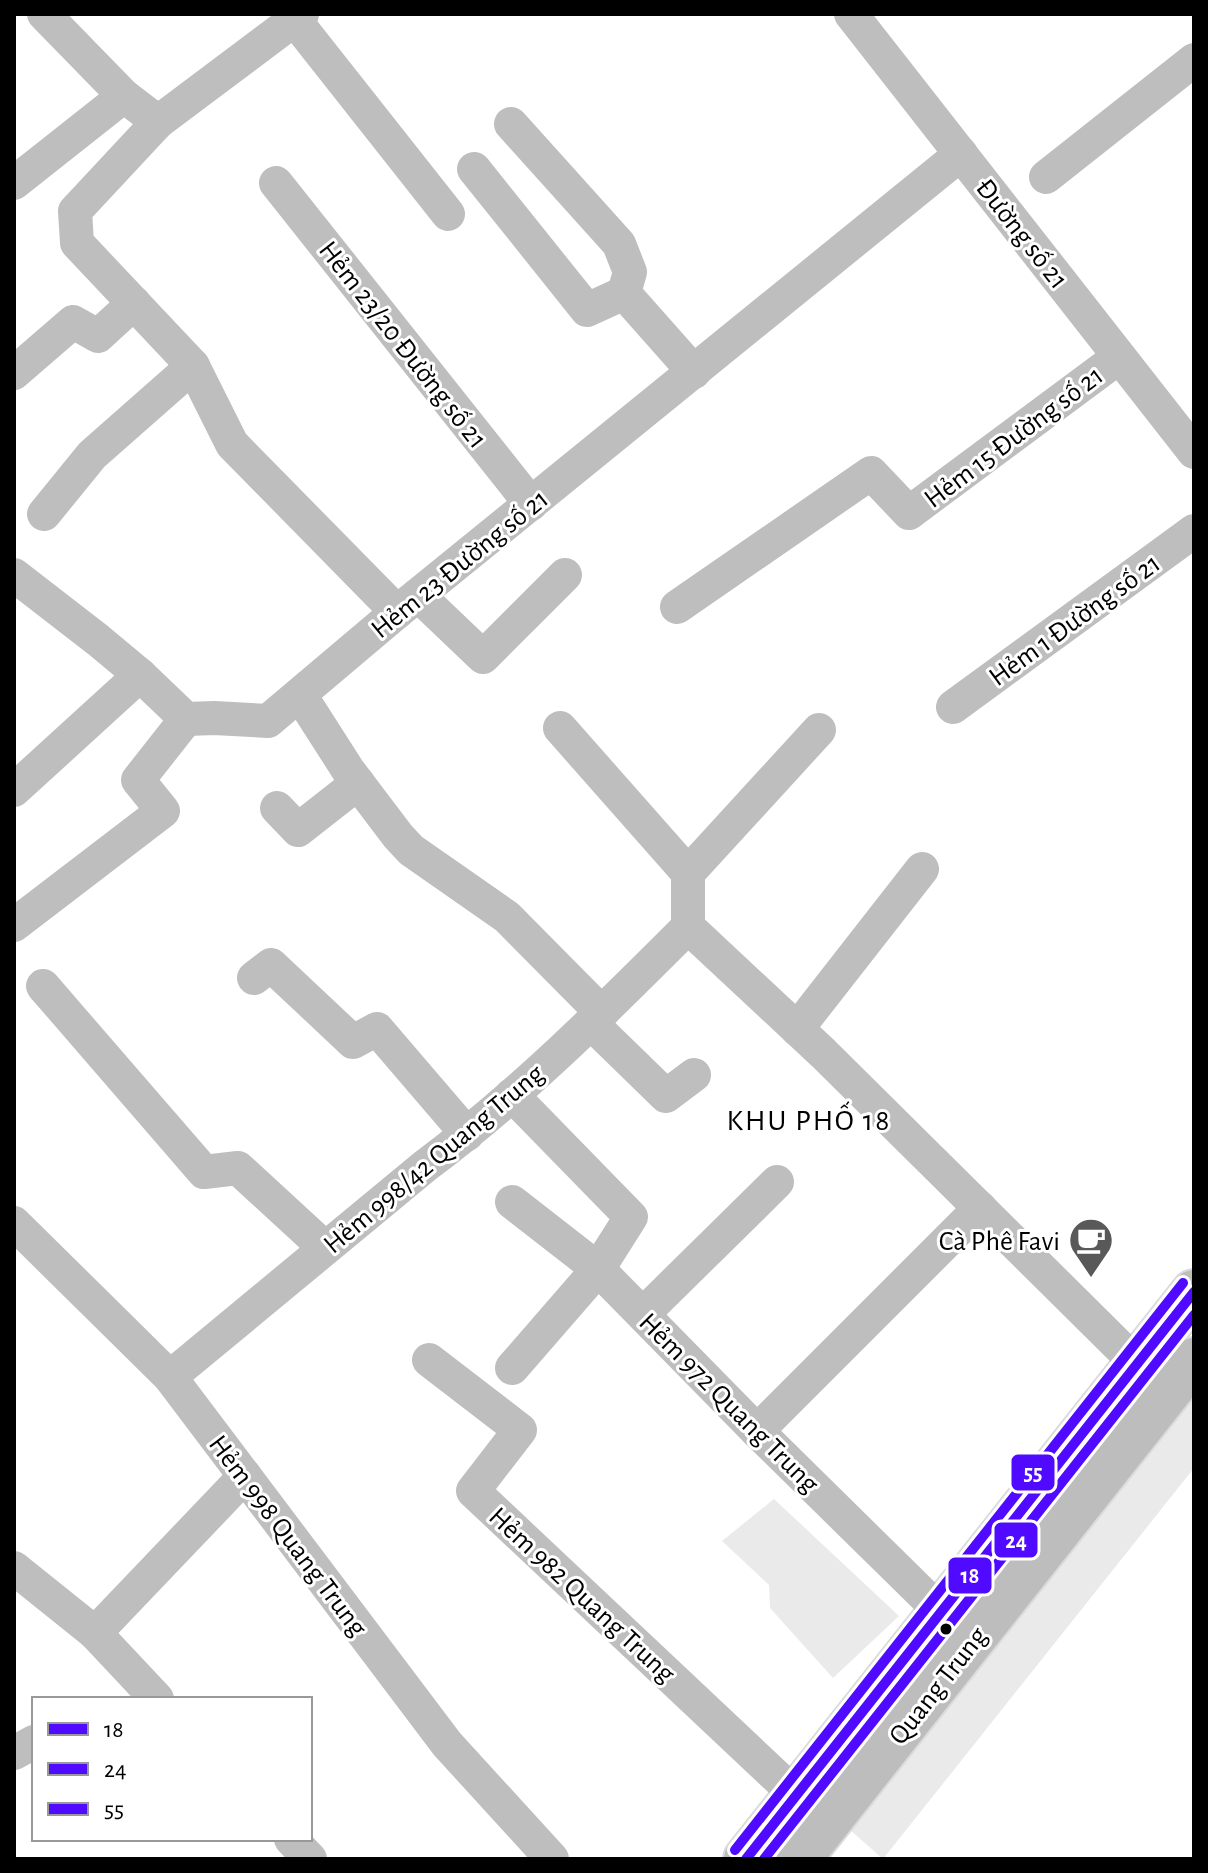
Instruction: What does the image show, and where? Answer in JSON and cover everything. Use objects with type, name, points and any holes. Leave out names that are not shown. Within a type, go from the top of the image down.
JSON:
[{"type":"main road","name":"Quang Trung","points":[[746,1859],[1194,1292]]},
{"type":"main road","name":"Quang Trung","points":[[799,1859],[1194,1360]]},
{"type":"street","points":[[44,14],[124,96],[158,122]]},
{"type":"street","name":"Đường số 21","points":[[851,14],[1194,452]]},
{"type":"street","points":[[448,214],[298,17],[158,122],[75,211],[77,243],[193,366],[232,444],[407,603],[483,657],[565,575]]},
{"type":"street","points":[[1046,177],[1194,60]]},
{"type":"street","points":[[14,183],[124,96]]},
{"type":"street","points":[[474,169],[587,310],[624,293],[630,272],[619,244],[511,124]]},
{"type":"street","name":"Hẻm 23 Đường số 21","points":[[186,719],[268,721],[407,603],[961,154]]},
{"type":"street","name":"Hẻm 23/20 Đường số 21","points":[[276,183],[531,504]]},
{"type":"street","points":[[624,293],[694,372]]},
{"type":"street","points":[[16,366],[73,322],[98,336],[134,303]]},
{"type":"street","name":"Hẻm 15 Đường số 21","points":[[677,607],[871,473],[909,513],[1119,357]]},
{"type":"street","points":[[44,514],[92,455],[193,366]]},
{"type":"street","name":"Hẻm 1 Đường số 21","points":[[953,707],[1194,531]]},
{"type":"street","points":[[14,575],[140,675],[186,719],[138,780],[163,811],[14,925]]},
{"type":"street","points":[[14,790],[140,675]]},
{"type":"street","points":[[300,695],[358,783],[398,836],[411,850],[507,917],[666,1096],[694,1075]]},
{"type":"street","points":[[560,728],[688,873],[688,927],[797,1029],[1137,1364]]},
{"type":"street","points":[[688,873],[819,730]]},
{"type":"street","points":[[277,808],[298,830],[358,783]]},
{"type":"street","points":[[797,1029],[922,869]]},
{"type":"street","name":"Hẻm 998/42 Quang Trung","points":[[170,1377],[512,1095],[688,927]]},
{"type":"street","points":[[254,978],[271,965],[353,1042],[377,1029],[467,1134]]},
{"type":"street","points":[[43,986],[204,1172],[238,1168],[325,1248]]},
{"type":"street","points":[[512,1095],[631,1217],[598,1269],[512,1368]]},
{"type":"street","points":[[643,1314],[777,1182]]},
{"type":"street","name":"Hẻm 972 Quang Trung","points":[[512,1202],[598,1269],[941,1612]]},
{"type":"street","points":[[757,1431],[980,1208]]},
{"type":"street","name":"Hẻm 998 Quang Trung","points":[[14,1223],[170,1377],[447,1744],[552,1859]]},
{"type":"street","name":"Hẻm 982 Quang Trung","points":[[429,1360],[520,1430],[473,1491],[796,1795]]},
{"type":"street","points":[[95,1633],[245,1476]]},
{"type":"street","points":[[14,1568],[95,1633],[140,1694]]},
{"type":"street","points":[[14,1753],[32,1743]]},
{"type":"street","points":[[293,1841],[310,1859]]},
{"type":"shaded area","points":[[1194,1393],[1194,1468],[883,1859],[849,1829]]},
{"type":"shaded area","points":[[774,1499],[899,1616],[833,1678],[770,1608],[769,1585],[722,1541]]},
{"type":"transit line","name":"55","points":[[735,1850],[1183,1283]]},
{"type":"transit line","name":"18","points":[[746,1859],[1194,1292]]},
{"type":"transit line","name":"24","points":[[764,1859],[1194,1315]]},
{"type":"place","name":"Cà Phê Favi","points":[[1091,1279]]},
{"type":"district","name":"KHU PHỐ 18","points":[[809,1120]]}]
